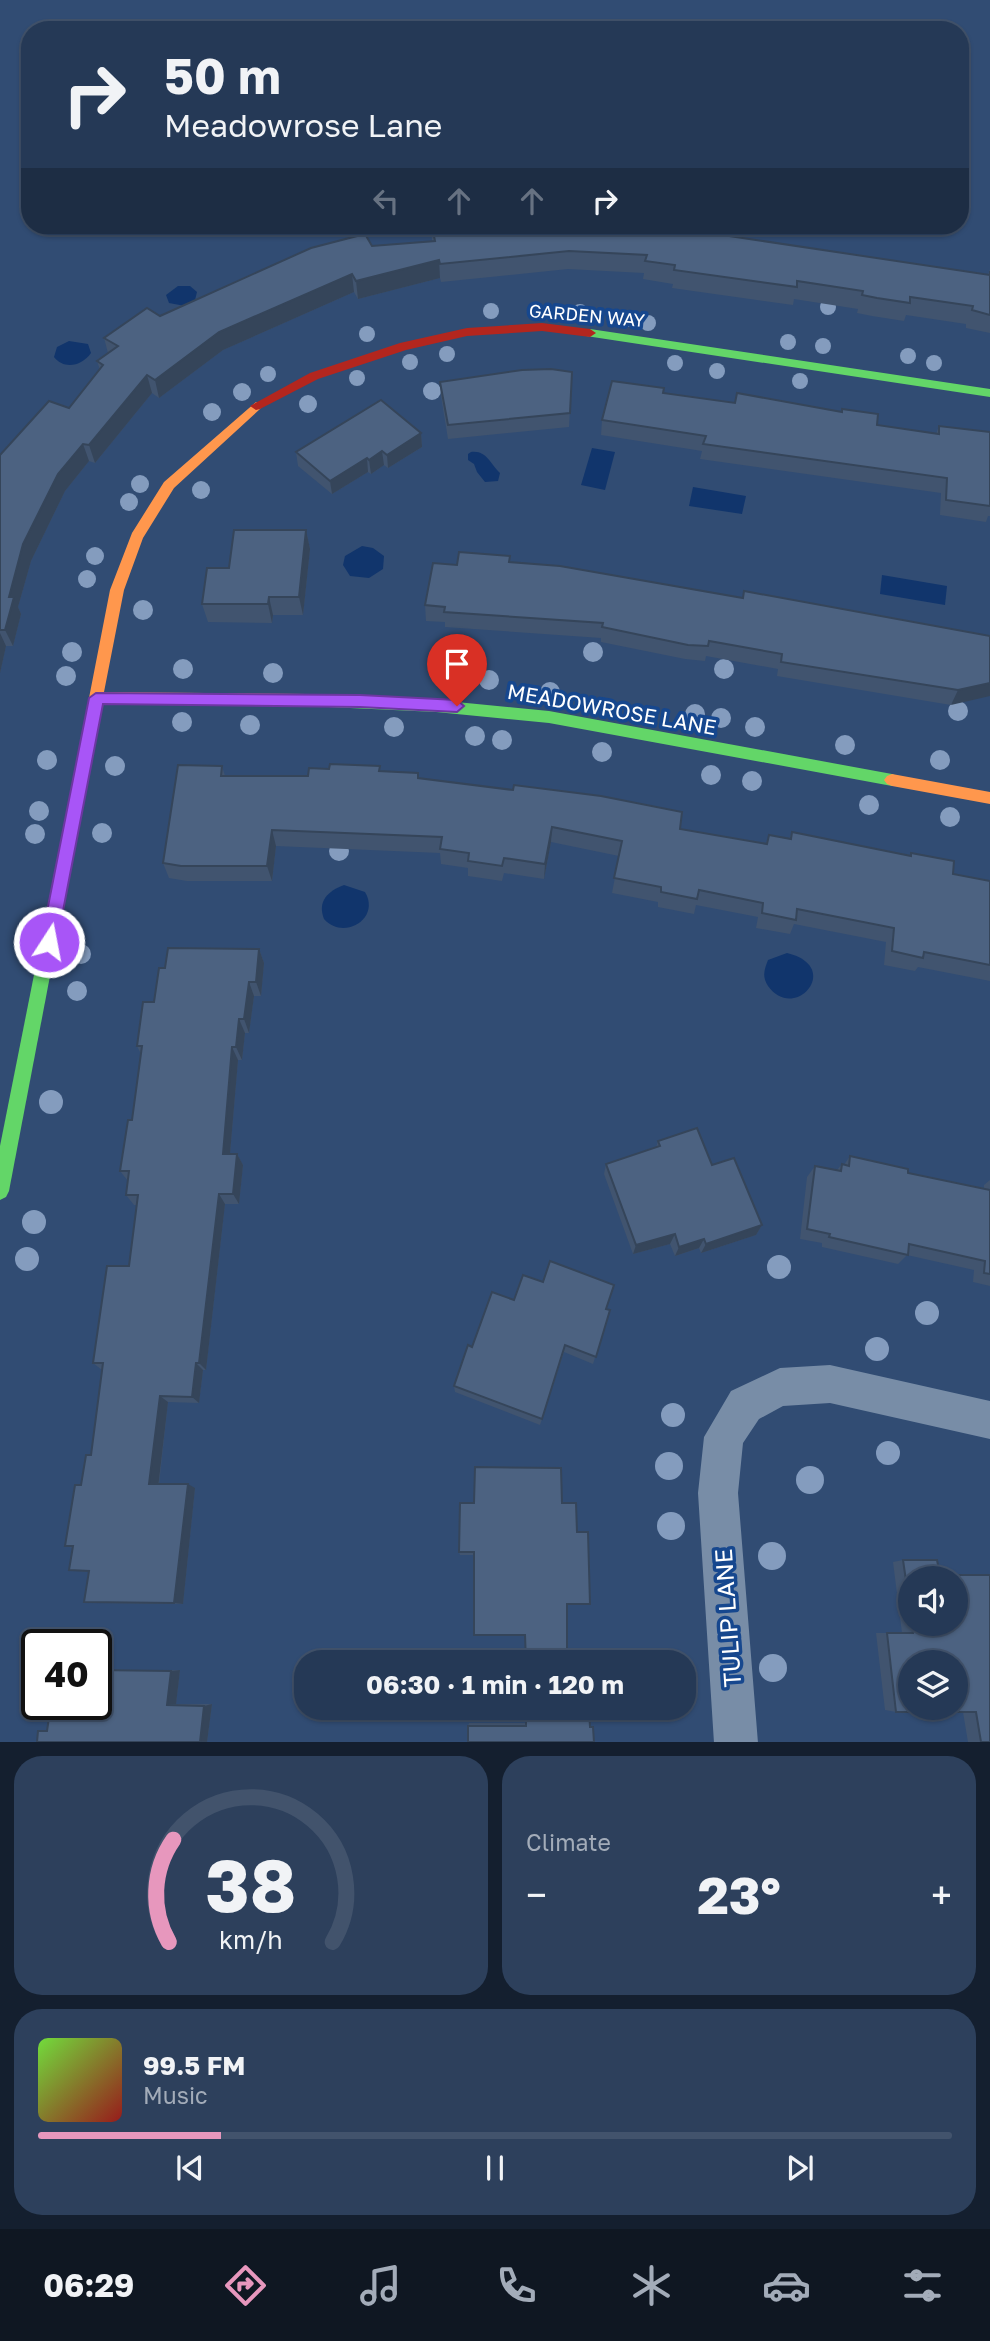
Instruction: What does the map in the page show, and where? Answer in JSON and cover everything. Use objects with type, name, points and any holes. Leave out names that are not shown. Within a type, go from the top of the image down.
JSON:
[{"type":"street","name":"GARDEN WAY","points":[[0,1191],[117,590],[137,537],[169,485],[253,408],[314,376],[396,347],[467,332],[542,327],[586,331],[990,393]]},
{"type":"street","name":"MEADOWROSE LANE","points":[[96,698],[360,701],[476,708],[559,719],[990,798]]},
{"type":"street","name":"TULIP LANE","points":[[736,1742],[718,1493],[724,1437],[745,1405],[780,1387],[830,1384],[990,1420]]},
{"type":"water","points":[[178,286],[190,286],[197,292],[195,300],[185,306],[169,303],[166,295]]},
{"type":"water","points":[[69,341],[88,344],[91,353],[83,361],[73,365],[63,364],[54,357],[57,347]]},
{"type":"water","points":[[592,448],[615,452],[605,490],[581,485]]},
{"type":"water","points":[[481,453],[488,458],[500,473],[498,481],[485,482],[474,464],[468,460],[468,454]]},
{"type":"water","points":[[693,487],[746,496],[742,514],[689,506]]},
{"type":"water","points":[[362,546],[373,548],[384,556],[383,569],[369,578],[350,576],[343,565],[345,556]]},
{"type":"water","points":[[882,575],[947,586],[945,605],[880,594]]},
{"type":"water","points":[[344,885],[365,892],[369,902],[368,911],[358,924],[341,928],[324,919],[322,907],[325,898],[333,890]]},
{"type":"water","points":[[787,953],[804,960],[812,969],[813,979],[809,989],[800,996],[790,998],[779,996],[768,986],[764,976],[768,960]]},
{"type":"building","points":[[361,235],[366,235],[372,246],[435,241],[434,235],[722,235],[990,275],[990,315],[972,310],[973,306],[910,297],[910,303],[862,295],[863,291],[797,281],[797,287],[674,270],[675,265],[645,261],[647,255],[569,251],[440,264],[439,260],[356,281],[352,274],[219,332],[155,380],[147,375],[89,445],[83,444],[58,474],[23,544],[9,597],[14,597],[5,630],[0,630],[0,455],[49,401],[69,408],[103,365],[97,361],[118,346],[104,338],[147,308],[160,316],[311,248]]},
{"type":"building","points":[[551,369],[572,372],[570,413],[448,425],[440,382],[522,370]]},
{"type":"building","points":[[612,381],[664,388],[663,393],[735,403],[737,393],[842,412],[842,409],[878,414],[877,425],[939,434],[939,426],[990,432],[990,506],[946,500],[947,478],[703,444],[706,436],[602,420]]},
{"type":"building","points":[[381,400],[421,433],[387,455],[382,451],[330,481],[296,452]]},
{"type":"building","points":[[234,530],[306,530],[299,597],[269,597],[268,604],[202,604],[207,568],[229,568]]},
{"type":"building","points":[[459,552],[510,556],[509,562],[560,566],[743,598],[744,591],[990,636],[990,683],[958,690],[781,662],[782,654],[709,641],[708,646],[688,645],[602,627],[603,623],[444,612],[445,607],[425,605],[433,563],[457,565]]},
{"type":"building","points":[[330,764],[380,766],[379,771],[418,773],[418,778],[513,790],[514,785],[601,796],[682,812],[680,829],[767,844],[769,835],[791,839],[792,832],[911,856],[911,853],[954,861],[953,874],[990,881],[990,965],[924,952],[923,958],[892,951],[894,928],[797,909],[796,920],[762,913],[763,903],[699,890],[697,899],[661,892],[661,887],[614,878],[622,841],[552,827],[545,864],[504,858],[502,866],[468,861],[469,853],[440,849],[442,837],[272,830],[267,866],[181,866],[163,863],[178,765],[222,766],[221,776],[308,776],[309,768],[329,769]]},
{"type":"building","points":[[168,948],[259,949],[256,982],[249,982],[244,1019],[239,1019],[236,1047],[232,1047],[223,1154],[237,1154],[233,1194],[219,1194],[199,1363],[196,1363],[192,1397],[160,1396],[149,1484],[188,1484],[174,1603],[84,1602],[89,1571],[69,1570],[73,1546],[65,1546],[75,1485],[81,1485],[86,1455],[91,1455],[103,1363],[93,1363],[107,1266],[129,1266],[138,1195],[126,1195],[129,1171],[120,1171],[128,1120],[132,1120],[142,1046],[137,1046],[143,1002],[154,1002],[159,968],[165,968]]},
{"type":"building","points":[[697,1128],[712,1165],[734,1158],[762,1225],[706,1244],[704,1239],[679,1247],[675,1234],[636,1245],[606,1164],[660,1146],[658,1141]]},
{"type":"building","points":[[850,1156],[908,1169],[908,1173],[990,1190],[990,1274],[984,1273],[985,1261],[909,1244],[908,1255],[829,1237],[830,1234],[807,1229],[815,1166],[841,1171],[842,1164],[849,1166]]},
{"type":"building","points":[[550,1261],[614,1285],[606,1309],[610,1310],[596,1357],[565,1345],[542,1419],[454,1386],[468,1345],[472,1347],[492,1292],[514,1300],[523,1275],[543,1282]]},
{"type":"building","points":[[475,1467],[561,1468],[562,1503],[576,1503],[577,1532],[588,1532],[590,1604],[567,1604],[567,1650],[526,1650],[525,1635],[474,1635],[474,1552],[459,1552],[460,1503],[474,1503]]},
{"type":"building","points":[[903,1560],[937,1560],[938,1566],[904,1566]]},
{"type":"building","points":[[968,1575],[990,1575],[990,1742],[981,1742],[976,1712],[968,1712],[968,1650],[898,1650],[896,1712],[887,1633],[898,1633],[898,1636],[968,1636]]},
{"type":"building","points":[[112,1670],[171,1671],[167,1705],[204,1706],[200,1742],[37,1742],[38,1731],[47,1731],[49,1720],[112,1720]]},
{"type":"building","points":[[526,1720],[590,1720],[594,1742],[468,1742],[468,1726],[526,1726]]},
{"type":"traffic: fast","points":[[590,333],[990,393]]},
{"type":"traffic: fast","points":[[0,1191],[96,698]]},
{"type":"traffic: fast","points":[[307,700],[436,706],[549,717],[892,780]]},
{"type":"traffic: slow","points":[[96,698],[117,590],[137,537],[169,485],[256,406]]},
{"type":"traffic: slow","points":[[96,698],[307,700]]},
{"type":"traffic: slow","points":[[892,780],[990,798]]},
{"type":"traffic: jam","points":[[256,406],[314,376],[404,346],[467,332],[542,327],[590,333]]},
{"type":"route","points":[[49,942],[96,698],[226,698],[457,706]]}]
